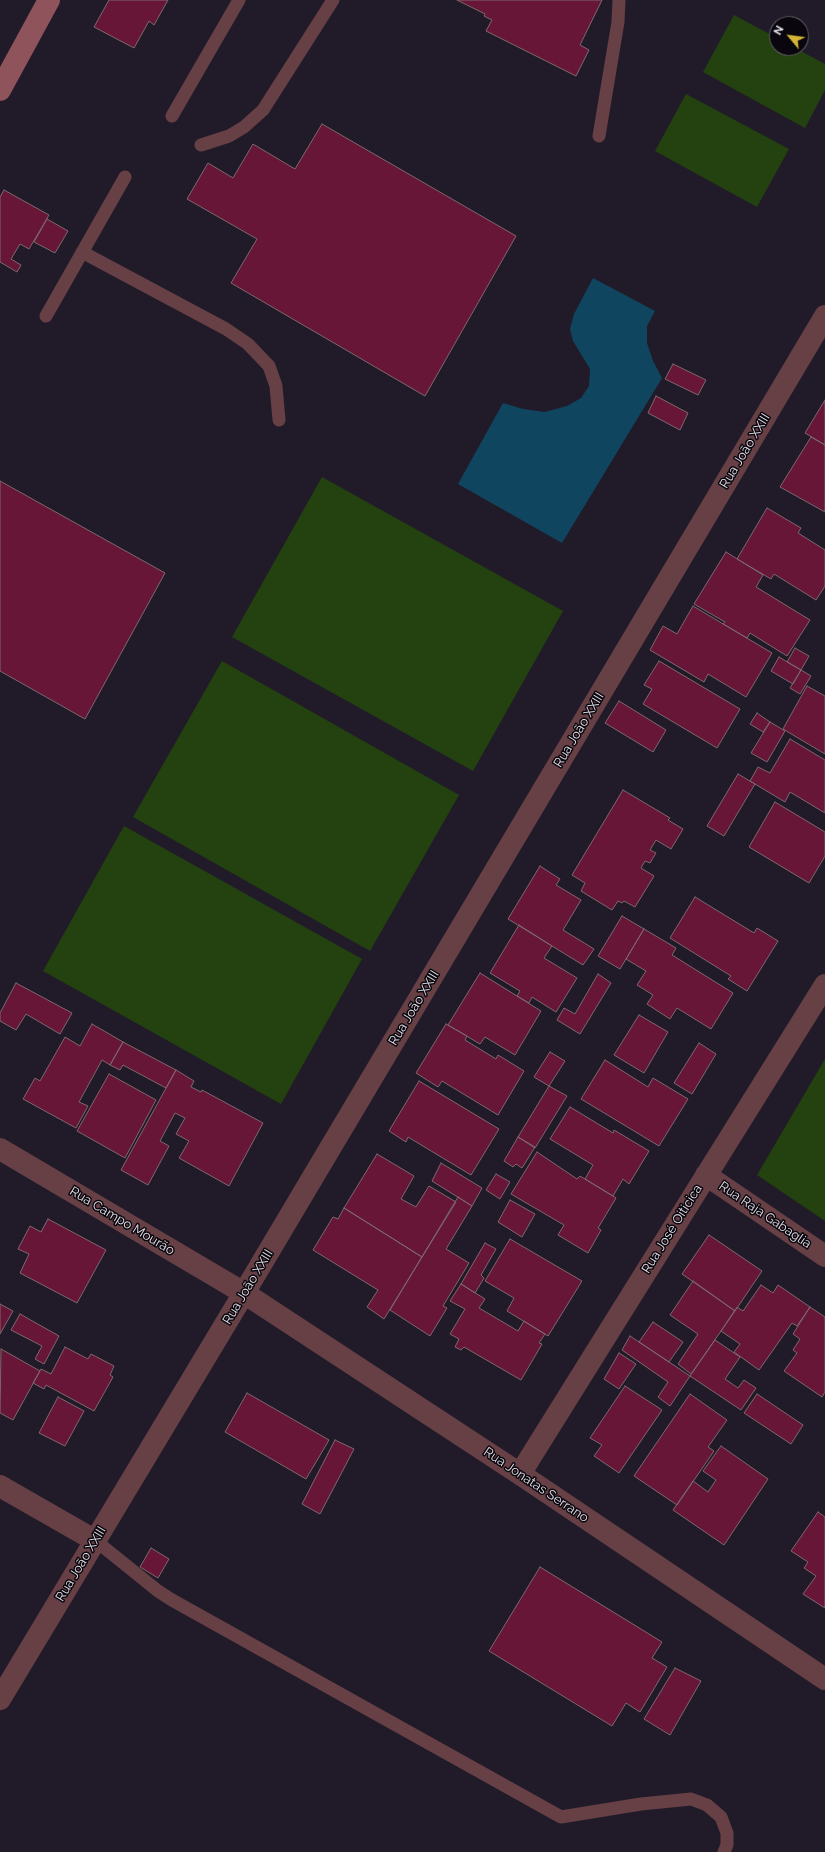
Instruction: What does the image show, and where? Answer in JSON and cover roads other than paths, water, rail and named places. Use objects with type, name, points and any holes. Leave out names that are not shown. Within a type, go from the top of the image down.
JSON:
[{"type":"street","points":[[1,86],[49,0]]},
{"type":"street","name":"Rua João XXIII","points":[[0,1699],[244,1293],[825,316]]},
{"type":"street","name":"Rua José Oiticica","points":[[520,1474],[825,985]]},
{"type":"street","name":"Rua Campo Mourão","points":[[0,1149],[244,1293]]},
{"type":"street","name":"Rua Raja Gabaglia","points":[[706,1175],[825,1256]]},
{"type":"street","name":"Rua Jonatas Serrano","points":[[244,1293],[520,1474],[825,1679]]},
{"type":"street","points":[[0,1486],[96,1541]]},
{"type":"lane","points":[[172,116],[239,0]]},
{"type":"lane","points":[[201,146],[229,136],[244,127],[263,110],[333,0]]},
{"type":"lane","points":[[599,136],[618,22],[620,0]]},
{"type":"lane","points":[[46,316],[125,177]]},
{"type":"lane","points":[[82,252],[226,328],[248,344],[269,366],[276,386],[279,420]]},
{"type":"lane","points":[[96,1541],[158,1591],[172,1600],[561,1817],[641,1804],[691,1799],[707,1805],[721,1817],[727,1833],[727,1845],[724,1852]]},
{"type":"water","points":[[593,278],[655,311],[647,326],[647,343],[653,361],[662,378],[562,543],[458,484],[503,403],[523,409],[545,412],[567,406],[581,398],[589,386],[590,369],[573,341],[570,329],[574,314]]}]
